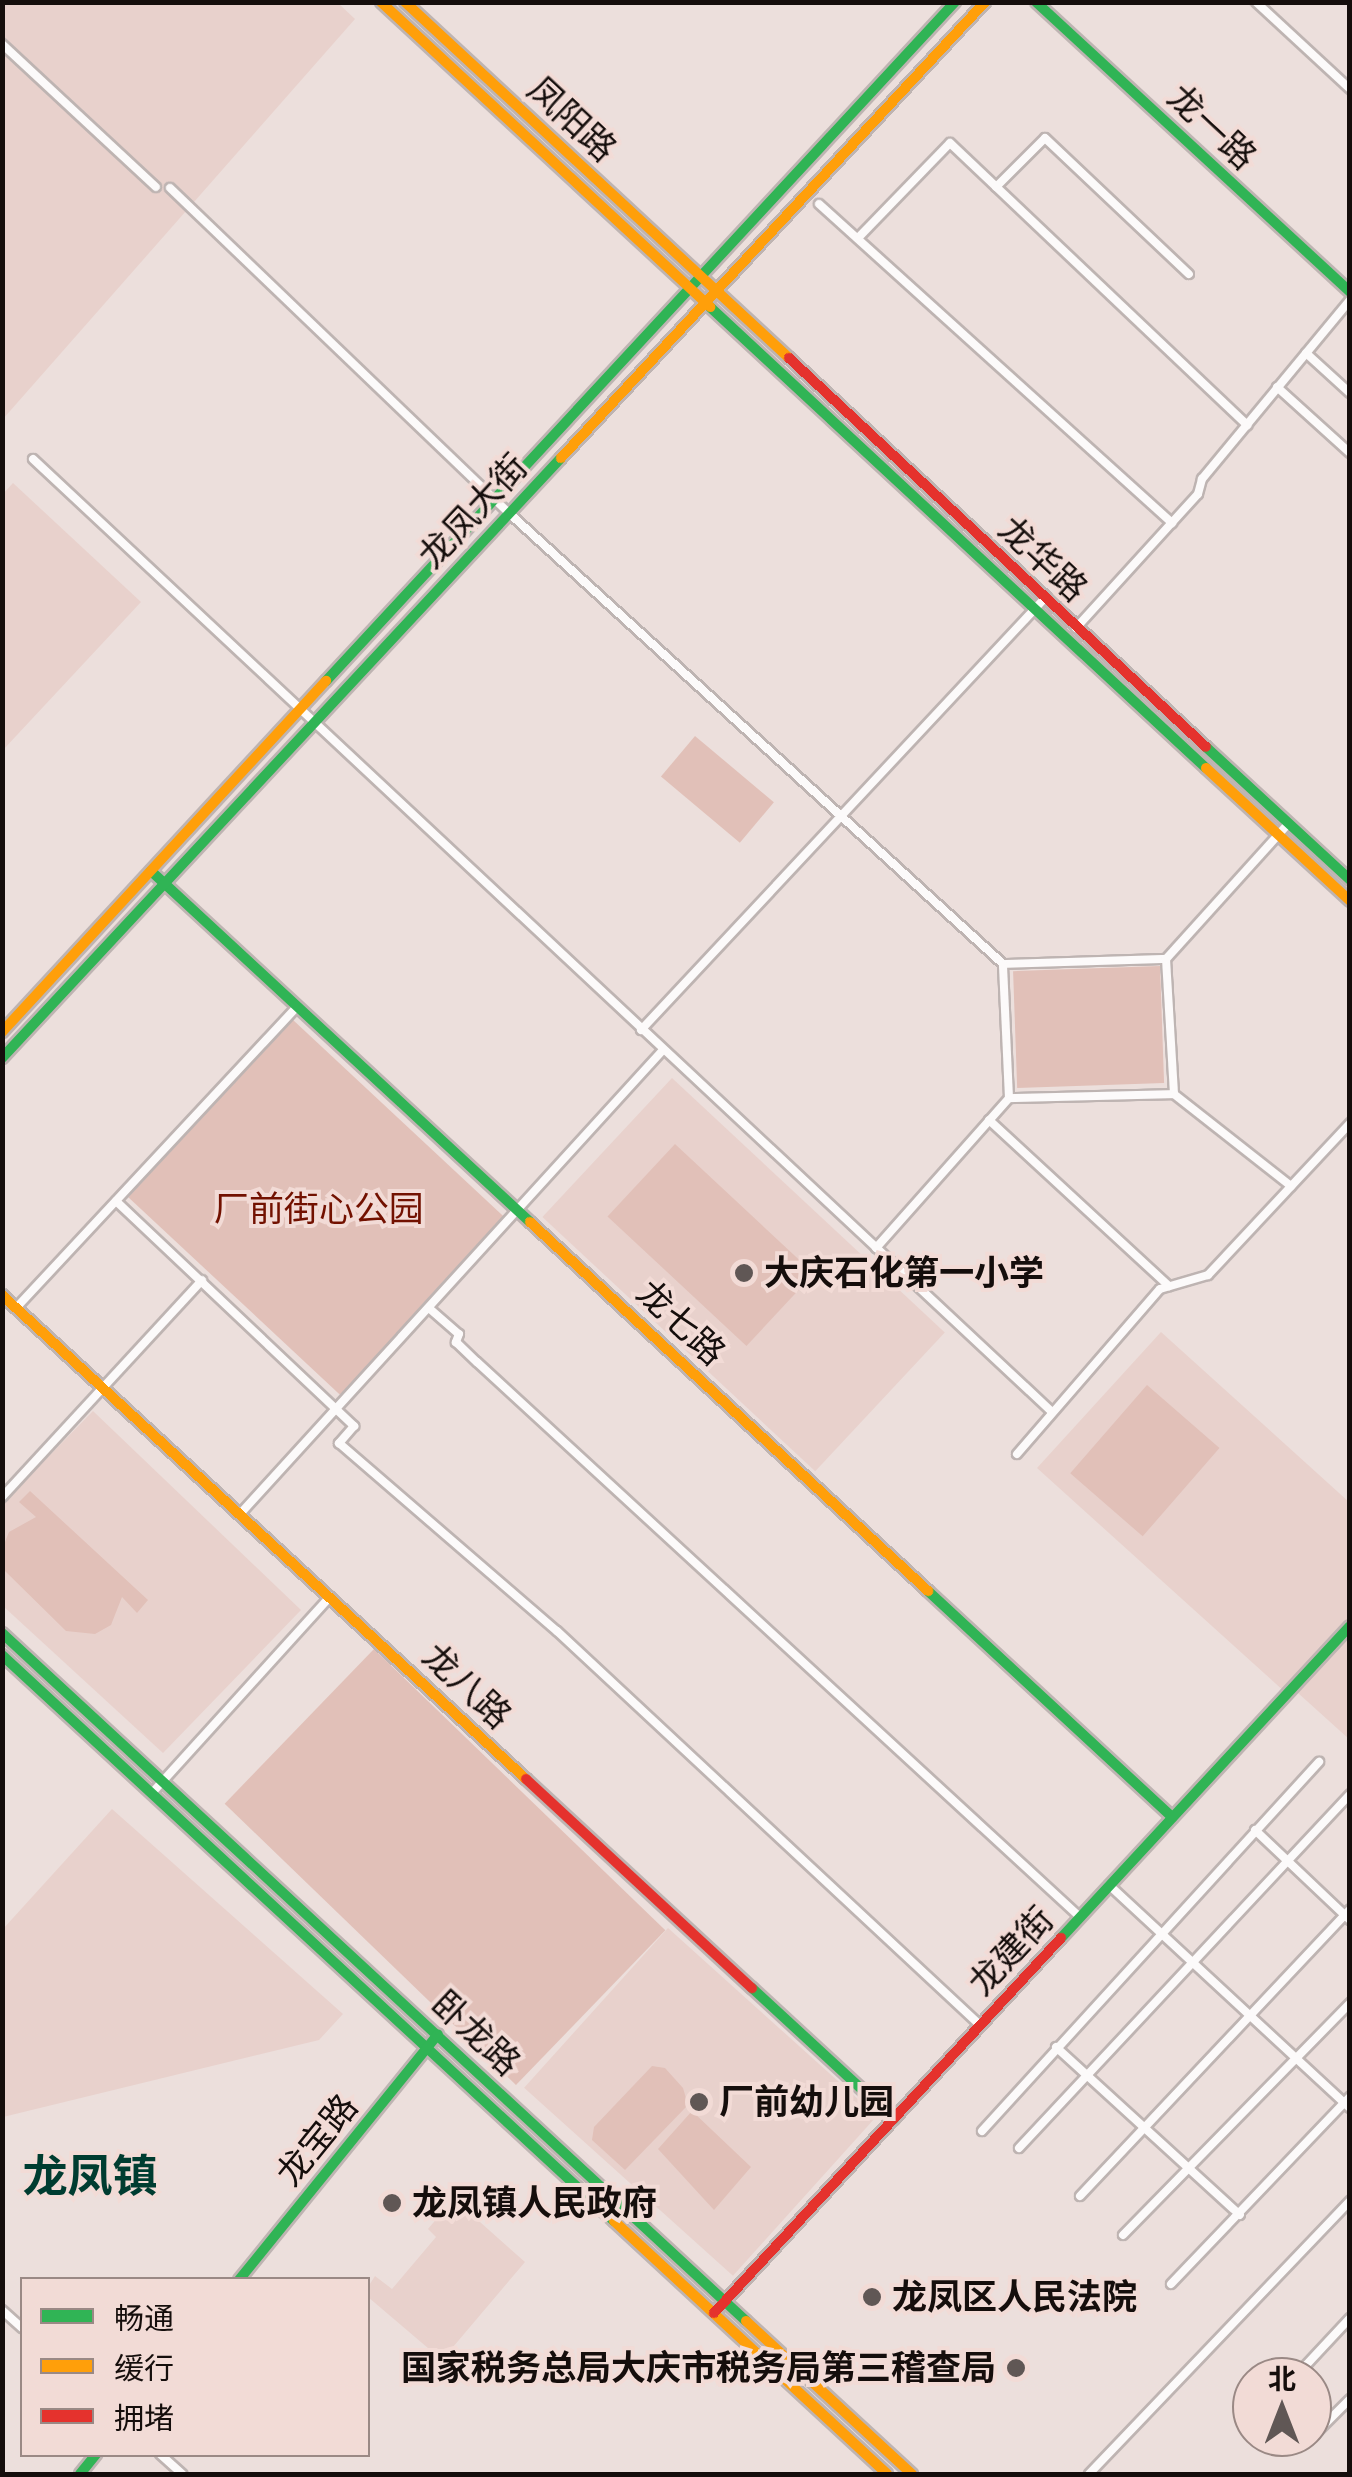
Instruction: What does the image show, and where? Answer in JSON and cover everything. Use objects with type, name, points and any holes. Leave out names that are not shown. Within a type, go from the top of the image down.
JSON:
[{"type":"main road","points":[[380,2],[1350,901]]},
{"type":"main road","name":"凤阳路","points":[[405,2],[701,277]]},
{"type":"main road","name":"龙凤大街","points":[[2,1032],[955,2]]},
{"type":"main road","name":"龙凤大街","points":[[2,1058],[985,2]]},
{"type":"main road","name":"龙一路","points":[[1036,2],[1350,292]]},
{"type":"main road","name":"龙华路","points":[[701,277],[1350,880]]},
{"type":"main road","name":"龙七路","points":[[150,871],[1172,1817]]},
{"type":"main road","name":"龙八路","points":[[2,1295],[894,2118]]},
{"type":"main road","name":"龙建街","points":[[714,2314],[1350,1626]]},
{"type":"main road","name":"卧龙路","points":[[2,1633],[912,2474]]},
{"type":"main road","name":"卧龙路","points":[[2,1655],[887,2474]]},
{"type":"main road","name":"龙宝路","points":[[240,2277],[438,2034]]},
{"type":"street","points":[[1256,2],[1350,89]]},
{"type":"street","points":[[2,44],[156,186]]},
{"type":"street","points":[[996,187],[1045,138],[1189,274]]},
{"type":"street","points":[[858,238],[950,143],[1246,424]]},
{"type":"street","points":[[170,188],[509,513],[1003,964],[1166,959]]},
{"type":"street","points":[[819,204],[1172,523]]},
{"type":"street","points":[[1076,628],[1172,523],[1246,424],[1350,300]]},
{"type":"street","points":[[1306,353],[1350,393]]},
{"type":"street","points":[[1278,387],[1350,453]]},
{"type":"street","points":[[32,459],[1052,1412]]},
{"type":"street","points":[[642,1030],[1044,598]]},
{"type":"street","points":[[1174,1094],[1166,959],[1288,824]]},
{"type":"street","points":[[876,1248],[1009,1098],[1003,964]]},
{"type":"street","points":[[16,1308],[298,1006]]},
{"type":"street","points":[[240,1514],[520,1212],[663,1050]]},
{"type":"street","points":[[1009,1098],[1174,1094],[1291,1186]]},
{"type":"street","points":[[989,1120],[1169,1286]]},
{"type":"street","points":[[1017,1454],[1160,1288],[1208,1276],[1350,1123]]},
{"type":"street","points":[[116,1201],[354,1426],[339,1443],[557,1631],[980,2025]]},
{"type":"street","points":[[2,1497],[202,1280]]},
{"type":"street","points":[[430,1308],[460,1334],[456,1342],[477,1362],[1080,1917]]},
{"type":"street","points":[[152,1793],[330,1597]]},
{"type":"street","points":[[982,2131],[1319,1762]]},
{"type":"street","points":[[1020,2148],[1350,1794]]},
{"type":"street","points":[[1080,2196],[1348,1915],[1255,1830]]},
{"type":"street","points":[[1110,1885],[1348,2103],[1171,2284]]},
{"type":"street","points":[[1123,2235],[1350,2003]]},
{"type":"street","points":[[1056,2048],[1240,2215]]},
{"type":"street","points":[[1089,2474],[1350,2201]]},
{"type":"street","points":[[1314,2357],[1350,2318]]},
{"type":"street","points":[[1332,2416],[1350,2398]]},
{"type":"street","points":[[163,2457],[182,2474]]},
{"type":"shaded area","points":[[3,3],[338,3],[355,19],[3,419]]},
{"type":"shaded area","points":[[13,483],[141,602],[3,750],[2,495]]},
{"type":"shaded area","name":"大庆石化第一小学","points":[[672,1078],[945,1332],[815,1471],[542,1217]]},
{"type":"shaded area","points":[[1161,1332],[1349,1502],[1349,1623],[1286,1693],[1037,1468]]},
{"type":"shaded area","points":[[93,1411],[301,1610],[163,1753],[3,1606],[2,1504]]},
{"type":"shaded area","points":[[1349,1637],[1349,1739],[1298,1693]]},
{"type":"shaded area","points":[[112,1809],[343,2014],[319,2040],[3,2117],[3,1929]]},
{"type":"shaded area","name":"厂前幼儿园","points":[[668,1928],[877,2116],[733,2276],[524,2088]]},
{"type":"shaded area","points":[[462,2206],[525,2262],[442,2360],[370,2299],[370,2284],[375,2276],[392,2289],[436,2237],[428,2229],[444,2210],[451,2216]]},
{"type":"green space","points":[[695,736],[774,802],[740,843],[661,777]]},
{"type":"green space","points":[[1160,966],[1164,1083],[1017,1088],[1013,971]]},
{"type":"green space","name":"厂前街心公园","points":[[292,1019],[506,1218],[341,1395],[127,1196]]},
{"type":"green space","points":[[675,1144],[814,1274],[746,1346],[607,1216]]},
{"type":"green space","points":[[1147,1385],[1219,1448],[1143,1536],[1070,1473]]},
{"type":"green space","points":[[30,1491],[148,1600],[137,1613],[122,1597],[111,1625],[95,1634],[66,1631],[5,1571],[3,1547],[9,1532],[36,1517],[19,1502]]},
{"type":"green space","points":[[374,1649],[665,1930],[516,2085],[225,1804]]},
{"type":"green space","points":[[652,2066],[665,2068],[683,2088],[688,2105],[625,2170],[592,2140],[594,2127]]},
{"type":"green space","points":[[692,2111],[751,2167],[714,2210],[658,2149]]},
{"type":"traffic: fast","points":[[326,681],[955,2]]},
{"type":"traffic: fast","points":[[1036,2],[1350,292]]},
{"type":"traffic: fast","points":[[710,307],[1206,768]]},
{"type":"traffic: fast","points":[[2,1058],[561,458]]},
{"type":"traffic: fast","points":[[1206,747],[1350,880]]},
{"type":"traffic: fast","points":[[151,871],[530,1222]]},
{"type":"traffic: fast","points":[[928,1591],[1172,1817]]},
{"type":"traffic: fast","points":[[1061,1938],[1350,1626]]},
{"type":"traffic: fast","points":[[2,1633],[746,2321]]},
{"type":"traffic: fast","points":[[2,1655],[614,2221]]},
{"type":"traffic: fast","points":[[752,1988],[894,2119]]},
{"type":"traffic: fast","points":[[241,2277],[438,2034]]},
{"type":"traffic: fast","points":[[80,2474],[94,2457]]},
{"type":"traffic: slow","points":[[381,2],[710,307]]},
{"type":"traffic: slow","points":[[405,2],[789,358]]},
{"type":"traffic: slow","points":[[561,458],[985,2]]},
{"type":"traffic: slow","points":[[2,1032],[326,681]]},
{"type":"traffic: slow","points":[[1206,768],[1350,901]]},
{"type":"traffic: slow","points":[[530,1222],[928,1591]]},
{"type":"traffic: slow","points":[[2,1295],[526,1779]]},
{"type":"traffic: slow","points":[[614,2221],[887,2474]]},
{"type":"traffic: slow","points":[[746,2321],[912,2474]]},
{"type":"traffic: jam","points":[[789,358],[1206,747]]},
{"type":"traffic: jam","points":[[526,1779],[752,1988]]},
{"type":"traffic: jam","points":[[714,2313],[1061,1938]]},
{"type":"place","name":"大庆石化第一小学","points":[[744,1273]]},
{"type":"place","name":"厂前幼儿园","points":[[699,2102]]},
{"type":"place","name":"龙凤镇人民政府","points":[[392,2203]]},
{"type":"place","name":"龙凤区人民法院","points":[[872,2297]]},
{"type":"place","name":"国家税务总局大庆市税务局第三稽查局","points":[[1016,2368]]},
{"type":"district","name":"龙凤镇","points":[[90,2177]]}]
